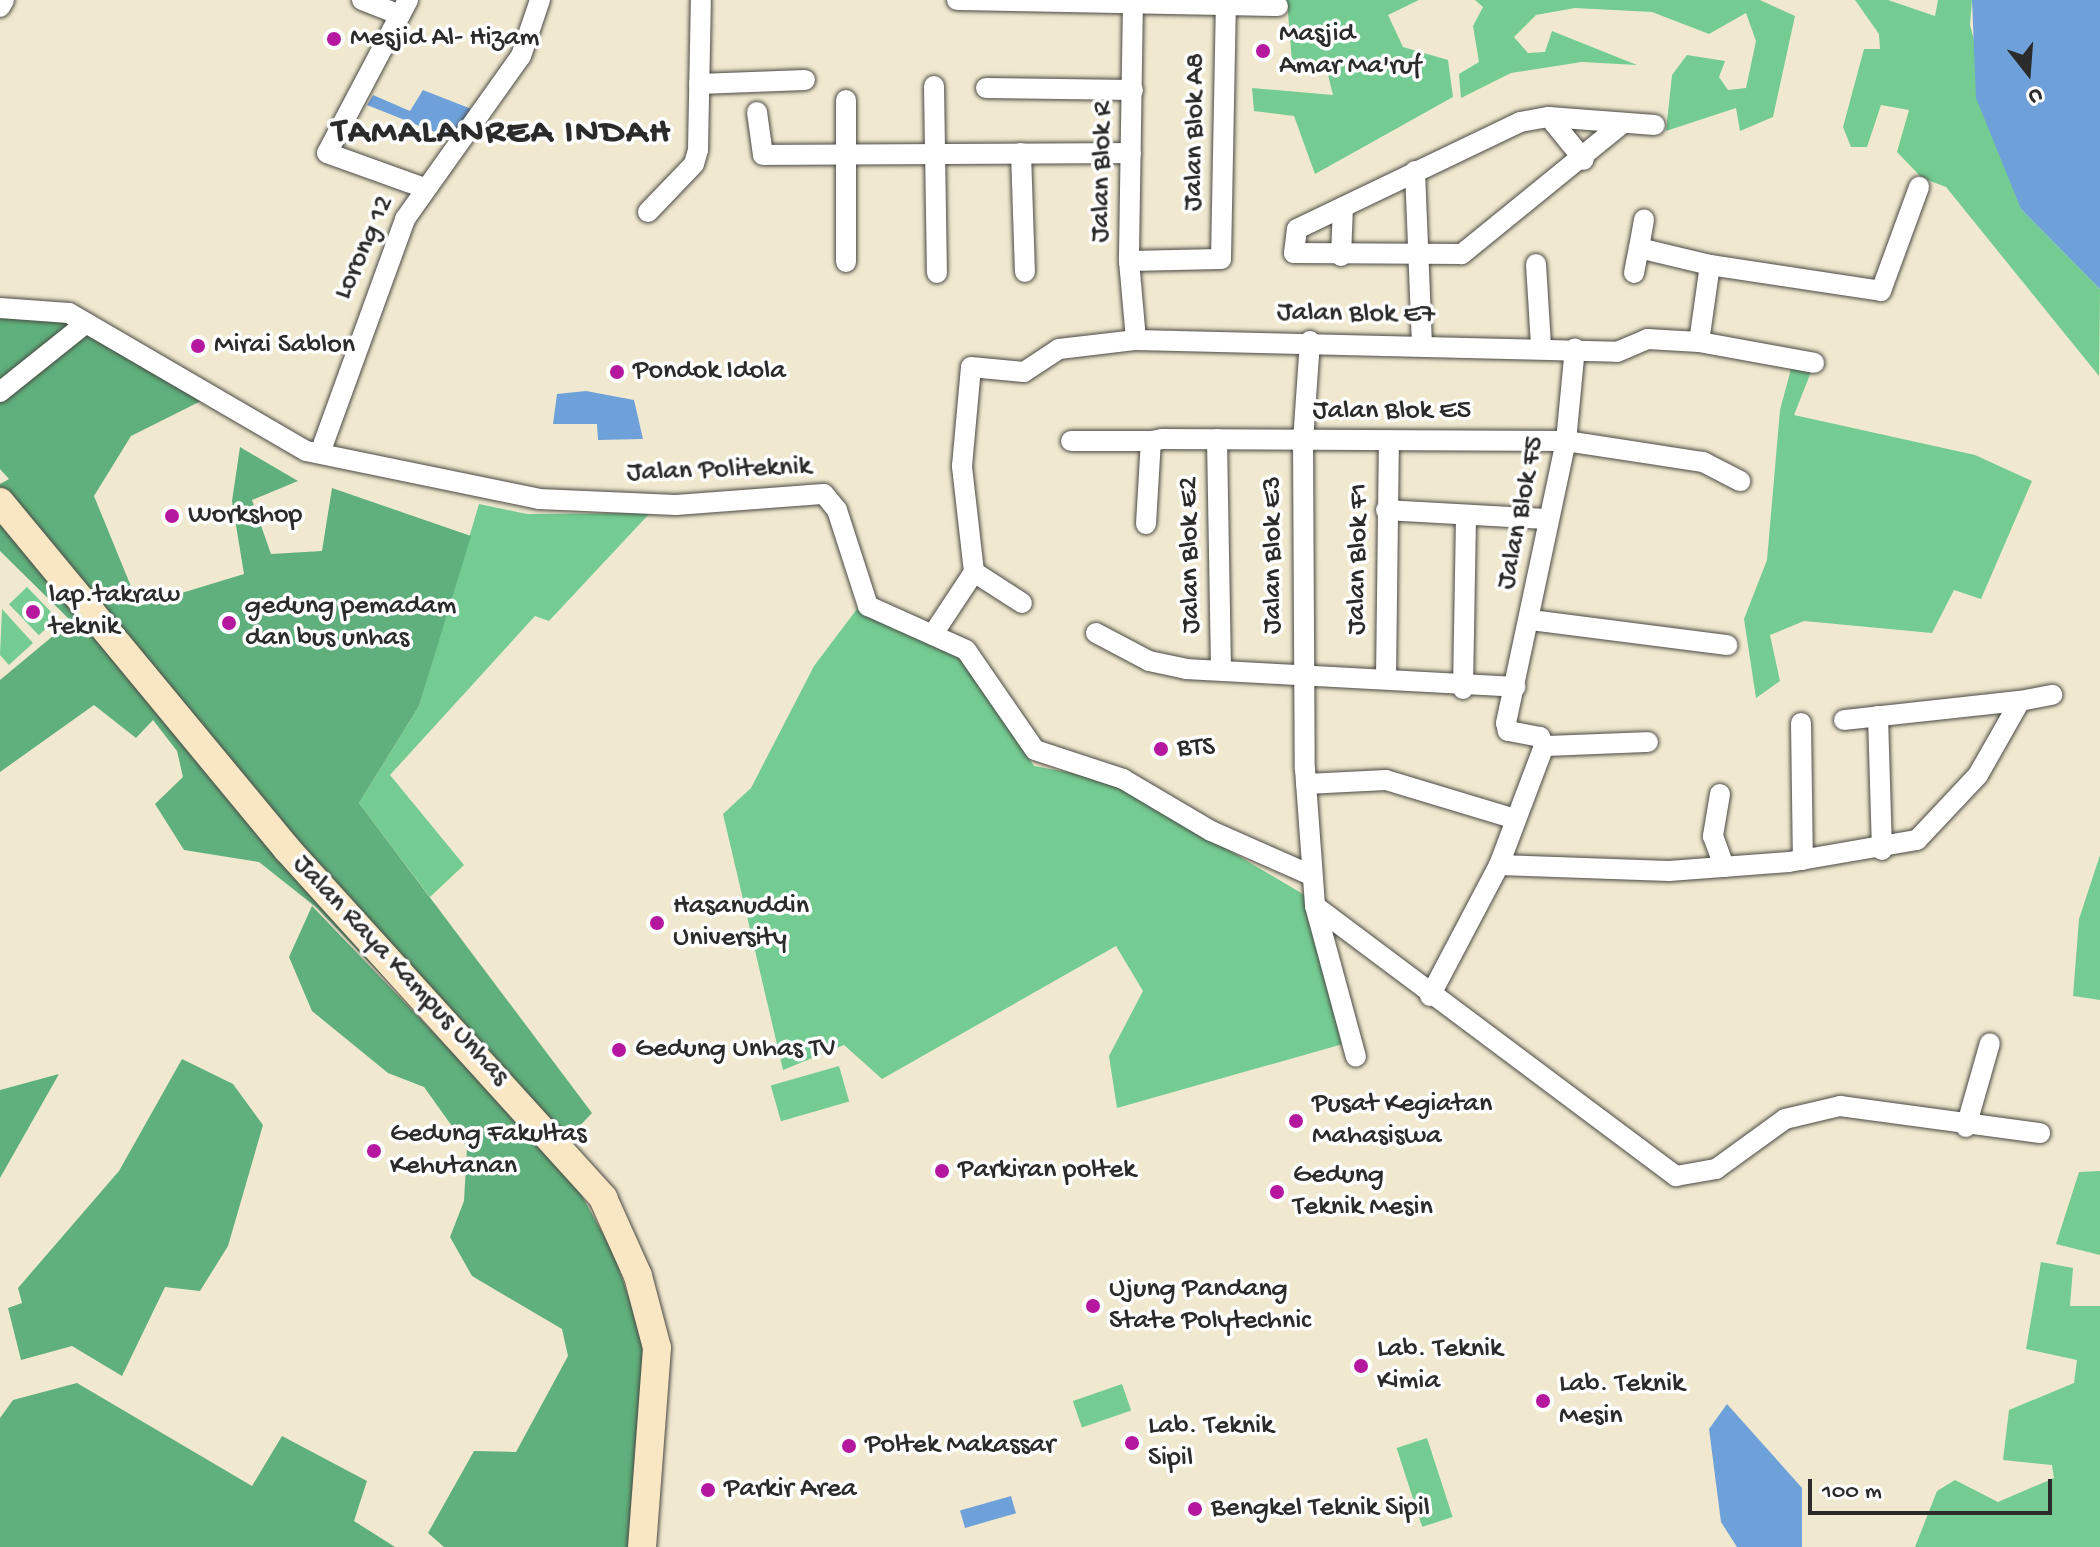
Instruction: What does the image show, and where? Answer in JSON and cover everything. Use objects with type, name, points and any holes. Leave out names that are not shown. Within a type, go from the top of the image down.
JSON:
[{"type":"street","points":[[0,7],[4,0]]},
{"type":"street","points":[[362,0],[404,8],[327,153],[424,188]]},
{"type":"street","name":"Lorong 12","points":[[320,453],[386,258],[424,188],[521,56],[540,0]]},
{"type":"street","points":[[648,212],[694,164],[701,0]]},
{"type":"street","points":[[957,0],[1278,6]]},
{"type":"street","name":"Jalan Blok R","points":[[1133,3],[1129,261],[1136,340]]},
{"type":"street","name":"Jalan Blok A8","points":[[1129,261],[1221,259],[1226,3]]},
{"type":"street","points":[[699,84],[805,80]]},
{"type":"street","points":[[934,86],[937,273]]},
{"type":"street","points":[[986,88],[1133,90]]},
{"type":"street","points":[[846,100],[846,262]]},
{"type":"street","points":[[757,112],[763,155],[1131,153]]},
{"type":"street","points":[[1549,117],[1584,160]]},
{"type":"street","points":[[1623,123],[1584,160],[1466,252],[1418,257],[1294,253],[1297,229],[1343,207],[1416,182],[1461,151],[1520,122],[1549,117],[1655,125]]},
{"type":"street","points":[[1021,153],[1025,272]]},
{"type":"street","points":[[1416,182],[1422,344]]},
{"type":"street","points":[[1639,248],[1710,265],[1875,293],[1886,284],[1919,187]]},
{"type":"street","points":[[1341,256],[1343,207]]},
{"type":"street","points":[[1634,273],[1644,219]]},
{"type":"street","points":[[1536,264],[1541,345]]},
{"type":"street","points":[[1699,342],[1710,265]]},
{"type":"street","name":"Jalan Politeknik","points":[[0,308],[49,308],[79,328],[292,446],[320,453],[539,499],[676,505],[824,494],[837,510],[868,606],[935,631],[966,650],[1035,750],[1123,779],[1211,831],[1313,876]]},
{"type":"street","points":[[0,392],[79,328]]},
{"type":"street","name":"Jalan Blok E7","points":[[974,572],[962,466],[969,369],[1024,372],[1059,349],[1136,340],[1541,345],[1617,352],[1647,339],[1699,342],[1814,363]]},
{"type":"street","name":"Jalan Blok E3","points":[[1310,341],[1303,440],[1301,671],[1306,784],[1315,906],[1356,1057]]},
{"type":"street","name":"Jalan Blok F5","points":[[1544,746],[1507,728],[1531,620],[1545,519],[1566,441],[1575,348]]},
{"type":"street","name":"Jalan Blok E2","points":[[1217,439],[1221,670]]},
{"type":"street","name":"Jalan Blok F1","points":[[1386,679],[1389,440]]},
{"type":"street","name":"Jalan Blok E5","points":[[1071,441],[1566,441],[1703,462],[1740,481]]},
{"type":"street","points":[[1146,524],[1151,441]]},
{"type":"street","name":"Jalan Raya Kampus Unhas","points":[[0,502],[287,849],[603,1198],[638,1276],[657,1348],[642,1547]]},
{"type":"street","points":[[1386,510],[1545,519]]},
{"type":"street","points":[[1463,689],[1466,515]]},
{"type":"street","points":[[935,631],[974,572],[1022,603]]},
{"type":"street","points":[[1531,620],[1727,645]]},
{"type":"street","points":[[1096,633],[1161,665],[1221,670],[1301,671],[1463,689],[1516,687]]},
{"type":"street","points":[[1844,720],[2052,695]]},
{"type":"street","points":[[1499,865],[1724,867],[1882,850],[1917,840],[1978,775],[2020,701]]},
{"type":"street","points":[[1878,716],[1882,850]]},
{"type":"street","points":[[1801,723],[1803,860]]},
{"type":"street","points":[[1430,996],[1499,865],[1544,746],[1648,742]]},
{"type":"street","points":[[1306,784],[1386,780],[1515,819]]},
{"type":"street","points":[[1720,794],[1713,836],[1724,867]]},
{"type":"street","points":[[1315,906],[1430,996],[1676,1176],[1716,1169],[1785,1119],[1840,1106],[1966,1127],[2040,1133]]},
{"type":"street","points":[[1966,1127],[1990,1043]]},
{"type":"green space","points":[[1287,0],[1419,0],[1388,15],[1403,47],[1448,60],[1453,97],[1315,174],[1294,116],[1254,111],[1252,88],[1333,95],[1327,71],[1292,62]]},
{"type":"green space","points":[[1475,0],[1760,0],[1795,16],[1773,117],[1740,131],[1736,108],[1666,131],[1672,75],[1687,55],[1725,61],[1719,77],[1728,90],[1746,88],[1756,41],[1746,13],[1709,34],[1652,12],[1575,8],[1536,15],[1514,37],[1528,53],[1545,52],[1552,31],[1637,65],[1582,62],[1511,73],[1461,98],[1459,74],[1479,62],[1473,26],[1483,7]]},
{"type":"green space","points":[[1855,0],[1888,0],[1935,16],[1938,0],[1972,0],[1970,25],[2021,209],[2100,289],[2099,376],[1946,187],[1922,178],[1897,152],[1909,110],[1881,105],[1867,147],[1851,147],[1843,127],[1864,49],[1880,49],[1879,34]]},
{"type":"green space","points":[[0,315],[55,318],[109,341],[203,400],[131,436],[94,496],[139,606],[244,574],[232,501],[240,447],[298,481],[252,500],[271,554],[322,551],[332,488],[471,536],[419,706],[359,803],[592,1113],[571,1135],[549,1149],[317,908],[259,862],[184,850],[155,804],[183,777],[177,751],[153,720],[136,738],[94,705],[0,772],[0,680],[71,621],[0,551],[0,484],[9,479],[0,469]]},
{"type":"green space","points":[[1795,354],[1811,372],[1794,415],[1975,455],[2032,481],[1981,599],[1954,590],[1932,633],[1804,621],[1770,635],[1780,681],[1756,698],[1744,619],[1767,560],[1780,410]]},
{"type":"green space","points":[[479,504],[527,514],[650,513],[549,621],[535,616],[390,775],[464,865],[430,897],[359,803],[419,706]]},
{"type":"green space","name":"lap.takraw teknik","points":[[27,587],[57,618],[39,635],[9,604]]},
{"type":"green space","points":[[860,605],[893,629],[959,653],[1034,766],[1110,780],[1308,897],[1343,1044],[1117,1108],[1109,1056],[1143,991],[1116,946],[882,1079],[844,1045],[783,1070],[723,814],[751,788],[814,666]]},
{"type":"green space","points":[[2,609],[33,643],[9,665],[0,655]]},
{"type":"green space","points":[[2100,855],[2100,1000],[2073,996],[2079,919]]},
{"type":"green space","points":[[312,906],[571,1176],[614,1254],[647,1352],[628,1547],[444,1547],[428,1533],[474,1451],[516,1452],[568,1356],[562,1329],[472,1276],[450,1237],[464,1201],[467,1147],[424,1087],[388,1073],[312,1011],[289,957]]},
{"type":"green space","points":[[182,1059],[233,1084],[263,1125],[228,1246],[200,1291],[165,1287],[122,1376],[72,1346],[21,1360],[8,1308],[22,1303],[18,1288],[119,1171]]},
{"type":"green space","points":[[839,1066],[849,1102],[781,1121],[771,1086]]},
{"type":"green space","points":[[59,1074],[0,1178],[0,1090]]},
{"type":"green space","points":[[2100,1171],[2100,1255],[2056,1244],[2079,1172]]},
{"type":"green space","points":[[2041,1262],[2073,1268],[2070,1306],[2100,1306],[2100,1547],[1915,1547],[1937,1491],[1955,1480],[1998,1502],[2054,1478],[2052,1465],[2003,1460],[2009,1410],[2074,1383],[2077,1360],[2026,1349]]},
{"type":"green space","points":[[77,1383],[252,1486],[282,1436],[367,1481],[354,1521],[395,1547],[0,1547],[0,1418],[13,1400]]},
{"type":"green space","points":[[1122,1384],[1131,1410],[1082,1427],[1073,1401]]},
{"type":"green space","points":[[1427,1438],[1453,1517],[1422,1527],[1397,1448]]},
{"type":"water","points":[[1972,0],[2100,0],[2100,289],[2021,209],[1976,98]]},
{"type":"water","points":[[423,90],[474,110],[455,140],[367,105],[373,95],[410,111]]},
{"type":"water","points":[[586,391],[634,400],[643,439],[598,440],[597,424],[553,424],[557,394]]},
{"type":"water","points":[[1727,1404],[1802,1488],[1802,1547],[1737,1547],[1721,1522],[1709,1429]]},
{"type":"water","points":[[1011,1496],[1016,1513],[965,1528],[960,1511]]},
{"type":"place","name":"Mesjid Al- Hizam","points":[[334,39]]},
{"type":"place","name":"Masjid Amar Ma'ruf","points":[[1263,51]]},
{"type":"place","name":"Mirai Sablon","points":[[198,346]]},
{"type":"place","name":"Pondok Idola","points":[[617,372]]},
{"type":"place","name":"Workshop","points":[[172,516]]},
{"type":"place","name":"lap.takraw teknik","points":[[33,612]]},
{"type":"place","name":"gedung pemadam dan bus unhas","points":[[229,623]]},
{"type":"place","name":"BTS","points":[[1161,749]]},
{"type":"place","name":"Hasanuddin University","points":[[657,923]]},
{"type":"place","name":"Gedung Unhas TV","points":[[619,1050]]},
{"type":"place","name":"Pusat Kegiatan Mahasiswa","points":[[1296,1121]]},
{"type":"place","name":"Gedung Fakultas Kehutanan","points":[[374,1151]]},
{"type":"place","name":"Parkiran poltek","points":[[942,1171]]},
{"type":"place","name":"Gedung Teknik Mesin","points":[[1277,1192]]},
{"type":"place","name":"Ujung Pandang State Polytechnic","points":[[1093,1306]]},
{"type":"place","name":"Lab. Teknik Kimia","points":[[1361,1366]]},
{"type":"place","name":"Lab. Teknik Mesin","points":[[1543,1401]]},
{"type":"place","name":"Lab. Teknik Sipil","points":[[1132,1443]]},
{"type":"place","name":"Poltek Makassar","points":[[849,1446]]},
{"type":"place","name":"Parkir Area","points":[[708,1490]]},
{"type":"place","name":"Bengkel Teknik Sipil","points":[[1195,1509]]},
{"type":"district","name":"TAMALANREA INDAH","points":[[502,134]]}]
